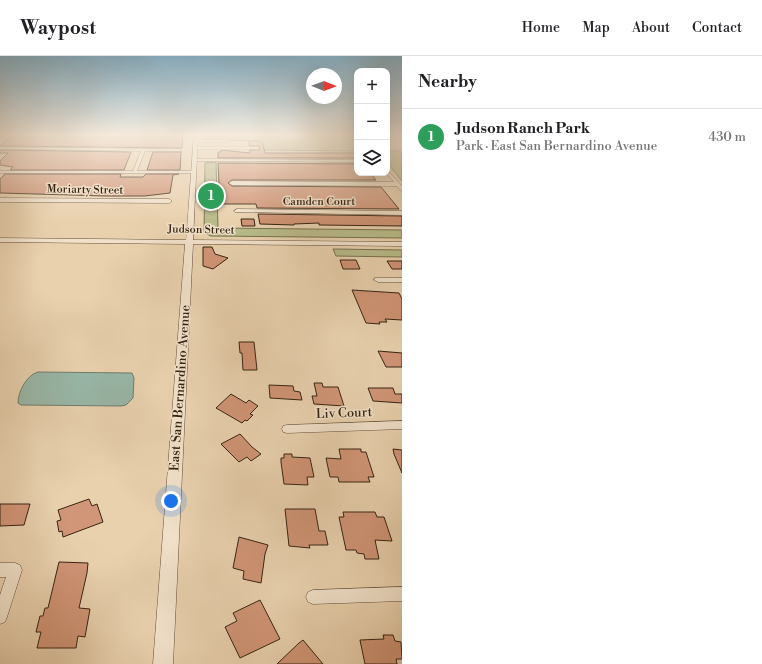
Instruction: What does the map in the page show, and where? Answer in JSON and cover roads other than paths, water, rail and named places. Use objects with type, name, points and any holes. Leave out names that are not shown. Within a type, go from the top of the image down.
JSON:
[{"type":"street","points":[[134,172],[137,164]]},
{"type":"street","name":"East San Bernardino Avenue","points":[[163,664],[196,164]]},
{"type":"street","points":[[0,172],[195,172]]},
{"type":"street","points":[[390,175],[402,189]]},
{"type":"street","points":[[232,183],[397,184]]},
{"type":"street","name":"Moriarty Street","points":[[0,200],[169,201]]},
{"type":"street","name":"Camden Court","points":[[237,211],[402,213]]},
{"type":"street","name":"Judson Street","points":[[0,240],[190,240],[402,244]]},
{"type":"street","points":[[378,280],[402,280]]},
{"type":"street","name":"Liv Court","points":[[287,429],[402,426]]},
{"type":"street","points":[[0,570],[15,570],[0,617]]},
{"type":"street","points":[[313,597],[402,594]]},
{"type":"place","name":"Judson Ranch Park","points":[[211,196]]}]
